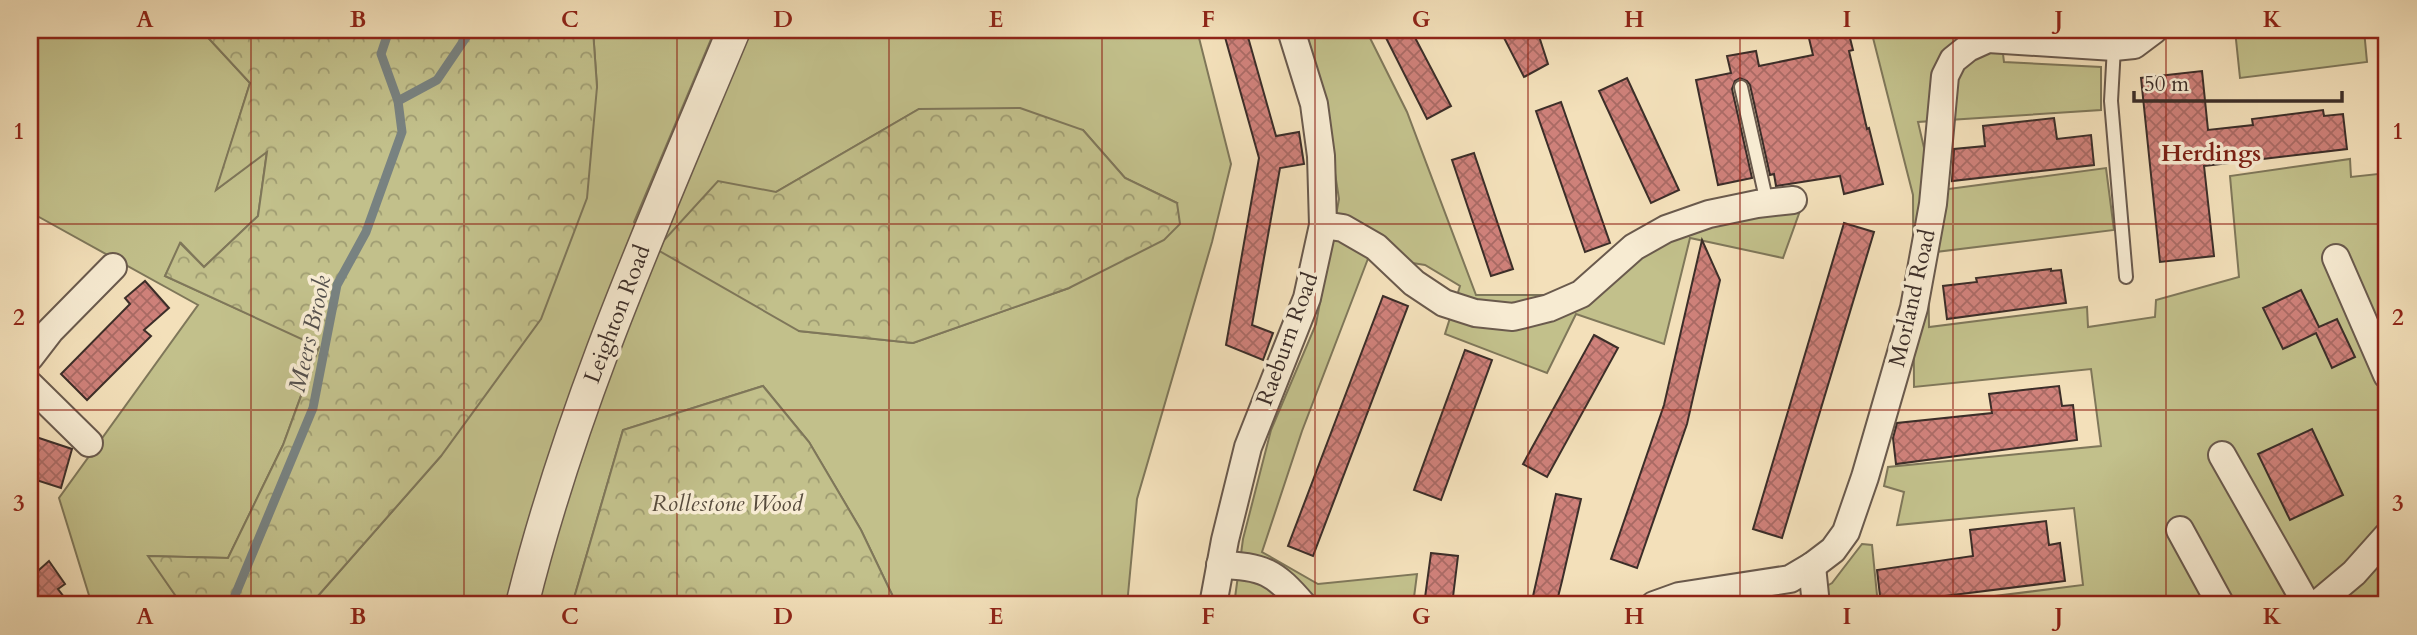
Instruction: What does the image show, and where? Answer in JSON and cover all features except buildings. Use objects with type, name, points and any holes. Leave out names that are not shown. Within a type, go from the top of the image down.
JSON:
[{"type":"street","name":"Leighton Road","points":[[522,605],[570,438],[617,312],[734,30]]},
{"type":"street","name":"Raeburn Road","points":[[1213,605],[1248,447],[1307,298],[1323,225],[1321,156],[1314,104],[1292,30]]},
{"type":"street","name":"Morland Road","points":[[1654,605],[1679,596],[1790,579],[1833,550],[1846,532],[1865,477],[1910,320],[1924,259],[1933,204],[1945,76],[1953,60],[1968,48],[1988,39],[2114,47],[2134,45],[2154,30]]},
{"type":"street","points":[[1323,225],[1343,228],[1376,247],[1414,283],[1444,303],[1475,313],[1513,317],[1549,308],[1581,294],[1634,247],[1666,229],[1709,214],[1780,202]]},
{"type":"street","points":[[2336,258],[2387,374]]},
{"type":"street","points":[[30,357],[50,331],[113,267]]},
{"type":"street","points":[[30,385],[89,443]]},
{"type":"street","points":[[2222,455],[2306,605]]},
{"type":"street","points":[[2180,530],[2221,605]]},
{"type":"street","points":[[2316,605],[2354,573],[2387,536]]},
{"type":"street","points":[[1220,565],[1261,569],[1288,588],[1303,605]]},
{"type":"street","points":[[1812,566],[1816,605]]},
{"type":"lane","points":[[2114,47],[2111,101],[2126,277]]},
{"type":"lane","points":[[1741,87],[1780,202]]},
{"type":"green space","points":[[30,30],[201,30],[250,83],[217,189],[267,151],[258,216],[204,267],[181,243],[165,276],[319,346],[283,445],[228,558],[149,556],[182,605],[92,605],[59,498],[198,305],[30,212]]},
{"type":"green space","points":[[201,30],[593,30],[597,87],[587,198],[541,319],[441,456],[310,605],[182,605],[148,556],[228,558],[283,445],[319,347],[165,276],[180,243],[204,267],[258,216],[267,152],[216,190],[250,83]]},
{"type":"green space","points":[[593,30],[715,30],[634,222],[656,249],[751,30],[1197,30],[1231,164],[1212,242],[1137,499],[1127,605],[897,605],[861,530],[809,442],[763,386],[623,430],[572,605],[310,605],[441,456],[597,87]],"holes":[[[919,109],[1083,130],[1125,178],[1177,203],[1069,288],[913,343],[799,331],[776,192]]]},
{"type":"green space","points":[[1305,30],[1366,30],[1407,112],[1476,295],[1579,295],[1697,211],[1801,208],[1783,258],[1690,238],[1664,344],[1576,314],[1547,373],[1445,334],[1460,286],[1425,265],[1369,256],[1302,431],[1262,552],[1318,584],[1417,574],[1413,605],[1234,605],[1243,539],[1271,430],[1316,324],[1339,199],[1321,83]]},
{"type":"green space","points":[[1871,30],[2000,30],[2004,62],[2101,67],[2101,110],[1918,122],[1934,191],[2106,168],[2114,230],[1928,253],[1929,327],[2087,307],[2088,327],[2155,317],[2156,300],[2239,277],[2230,176],[2350,159],[2351,177],[2387,173],[2387,599],[2380,605],[1923,605],[2083,585],[2074,508],[1897,525],[1904,492],[1884,486],[1888,467],[2101,446],[2091,369],[1914,387],[1913,195]]},
{"type":"green space","points":[[2235,30],[2364,30],[2367,62],[2240,78]]},
{"type":"green space","points":[[1020,108],[1083,130],[1125,178],[1177,203],[1180,224],[1164,240],[1069,288],[913,343],[799,331],[656,249],[718,181],[776,192],[919,109]]},
{"type":"green space","name":"Rollestone Wood","points":[[763,386],[809,442],[861,530],[897,605],[572,605],[623,430]]},
{"type":"green space","points":[[1862,544],[1872,545],[1878,605],[1793,605],[1832,583]]},
{"type":"waterway","name":"Meers Brook","points":[[231,605],[313,408],[337,285],[366,232],[402,132],[398,101],[381,54],[389,30]]},
{"type":"waterway","points":[[398,101],[437,80],[471,30]]},
{"type":"district","name":"Herdings","points":[[2211,153]]}]
